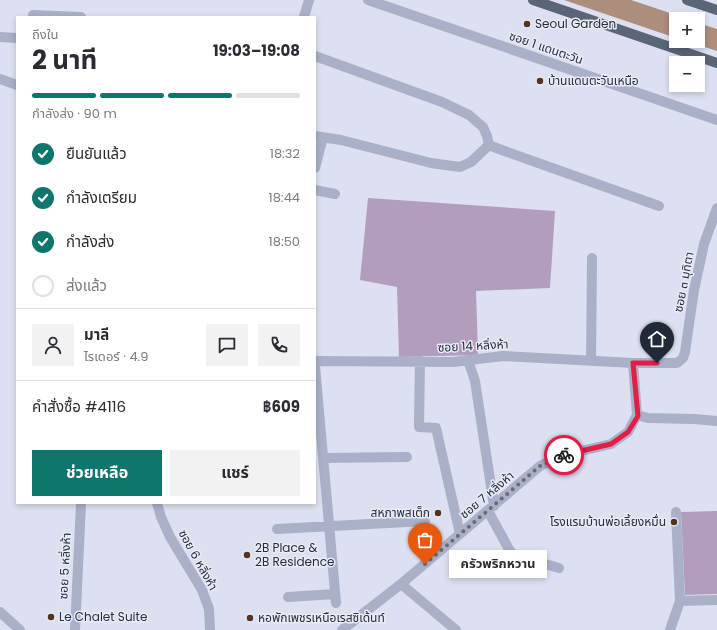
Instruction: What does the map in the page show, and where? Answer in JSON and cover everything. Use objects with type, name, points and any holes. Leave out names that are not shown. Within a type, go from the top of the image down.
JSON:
[{"type":"main road","points":[[533,0],[717,63]]},
{"type":"main road","points":[[687,0],[704,3],[717,10]]},
{"type":"street","points":[[304,16],[309,0]]},
{"type":"street","name":"ซอย 1 แดนตะวัน","points":[[368,0],[717,120]]},
{"type":"street","points":[[33,16],[57,16]]},
{"type":"street","points":[[0,37],[16,38]]},
{"type":"street","points":[[316,56],[442,102],[470,115],[483,127],[488,136],[489,144]]},
{"type":"street","points":[[0,79],[16,85]]},
{"type":"street","points":[[316,160],[319,136],[341,140],[431,163],[460,167],[471,162],[489,144]]},
{"type":"street","points":[[489,144],[499,149],[659,206]]},
{"type":"street","points":[[316,190],[335,194]]},
{"type":"street","name":"ซอย ๓ มุทิตา","points":[[633,363],[677,363],[683,358],[697,275],[704,244],[717,208]]},
{"type":"street","points":[[591,361],[592,258]]},
{"type":"street","name":"ซอย 14 หลิ่งห้า","points":[[316,361],[453,362],[503,356],[633,363]]},
{"type":"street","points":[[468,360],[475,381],[491,508],[510,551],[514,555],[559,568]]},
{"type":"street","points":[[420,361],[419,427],[436,428],[460,534]]},
{"type":"street","points":[[633,363],[638,416],[648,418],[717,421]]},
{"type":"street","points":[[288,597],[335,598],[316,378]]},
{"type":"street","name":"ซอย 7 หลิ่งห้า","points":[[342,630],[401,584],[540,466],[560,456],[611,444],[628,432],[638,416]]},
{"type":"street","points":[[323,458],[408,457]]},
{"type":"street","name":"ซอย 5 หลิ่งห้า","points":[[75,630],[81,504]]},
{"type":"street","name":"ซอย 6 หลิ่งห้า","points":[[157,504],[161,517],[170,537],[202,590],[209,609],[210,630]]},
{"type":"street","points":[[670,630],[680,601],[676,512]]},
{"type":"street","points":[[277,529],[425,521]]},
{"type":"street","points":[[401,584],[456,630]]},
{"type":"street","points":[[680,601],[717,600]]},
{"type":"street","points":[[3,615],[7,630]]},
{"type":"street","points":[[3,615],[20,630]]},
{"type":"shaded area","points":[[564,0],[631,0],[669,13],[669,36]]},
{"type":"shaded area","points":[[705,25],[717,29],[717,51],[705,47]]},
{"type":"shaded area","points":[[368,198],[555,211],[550,288],[476,291],[478,355],[399,357],[397,287],[360,280]]},
{"type":"shaded area","points":[[717,511],[717,594],[685,595],[681,512]]},
{"type":"way so far","points":[[425,564],[540,466],[564,455]]},
{"type":"place","name":"Seoul Garden","points":[[527,24]]},
{"type":"place","name":"บ้านแดนตะวันเหนือ","points":[[540,81]]},
{"type":"place","name":"สหภาพสเต็ก","points":[[438,513]]},
{"type":"place","name":"โรงแรมบ้านพ่อเลี้ยงหมื่น","points":[[674,522]]},
{"type":"place","name":"2B Place & 2B Residence","points":[[247,555]]},
{"type":"place","name":"ครัวพริกหวาน","points":[[425,564]]},
{"type":"place","name":"Le Chalet Suite","points":[[51,617]]},
{"type":"place","name":"หอพักเพชรเหนือเรสซิเด้นท์","points":[[250,618]]},
{"type":"route","points":[[564,455],[611,444],[628,432],[638,416],[636,408],[633,363],[657,363]]}]
